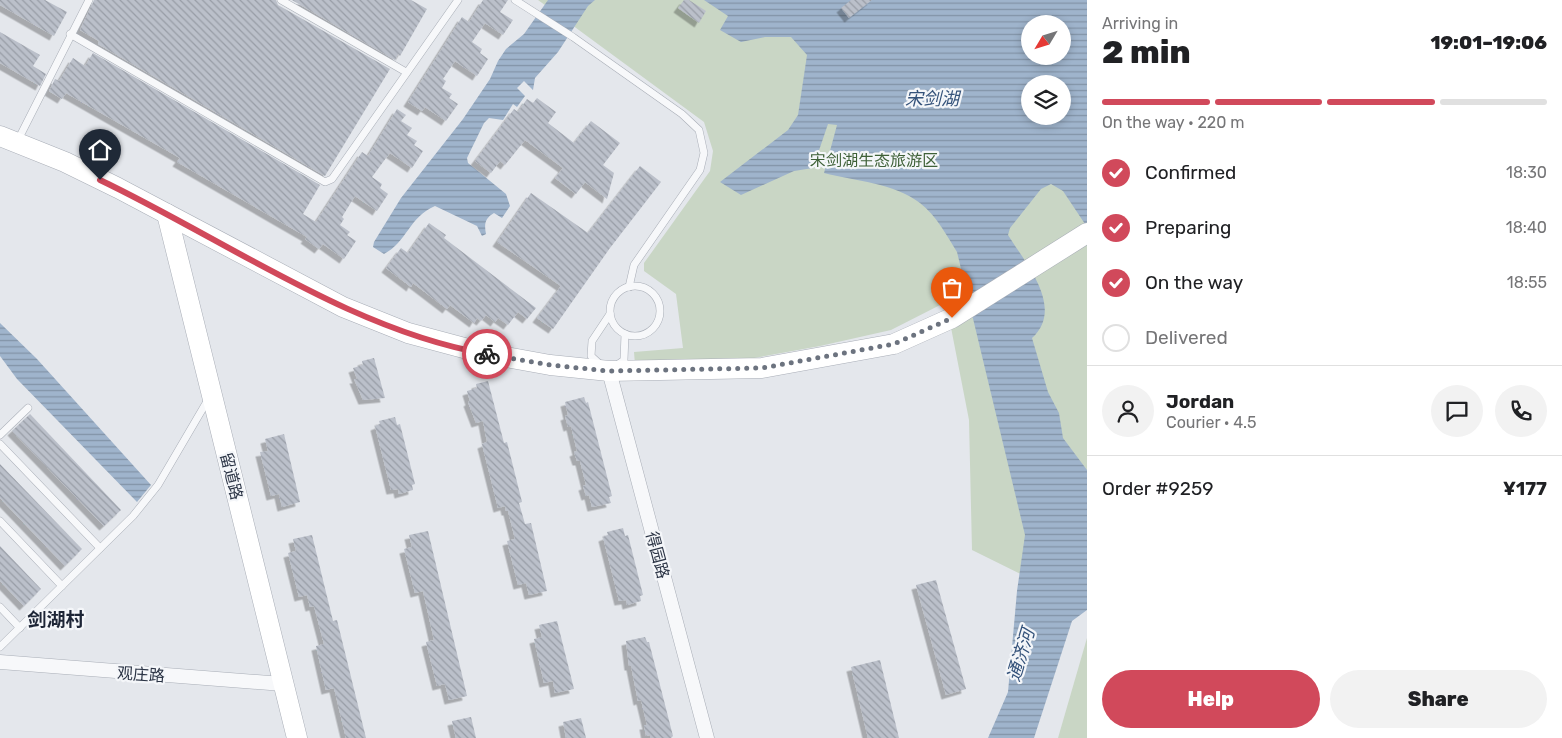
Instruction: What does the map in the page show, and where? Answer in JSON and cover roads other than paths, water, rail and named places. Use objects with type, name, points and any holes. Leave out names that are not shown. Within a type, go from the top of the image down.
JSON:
[{"type":"street","points":[[9,140],[65,162],[343,307],[408,333],[479,352],[550,365],[608,371],[762,368],[894,344],[952,318],[1087,233]]},
{"type":"street","name":"留道路","points":[[167,214],[297,738]]},
{"type":"street","name":"得园路","points":[[608,371],[706,738]]},
{"type":"street","name":"观庄路","points":[[0,662],[41,667],[283,684]]},
{"type":"lane","points":[[9,140],[89,0]]},
{"type":"lane","points":[[281,0],[406,72]]},
{"type":"lane","points":[[70,34],[325,182],[332,179],[458,0]]},
{"type":"lane","points":[[515,0],[573,37],[682,114],[699,130],[704,153],[700,170],[634,265],[628,286]]},
{"type":"lane","points":[[610,314],[618,329],[624,334],[641,336],[648,332],[659,320],[660,312],[656,296],[642,286],[628,286],[618,292],[613,298],[610,314],[592,341],[591,356],[608,371],[624,360],[624,334]]},
{"type":"lane","points":[[0,647],[132,516],[158,485],[212,394]]},
{"type":"lane","points":[[0,435],[28,408]]},
{"type":"lane","points":[[0,444],[100,548]]},
{"type":"lane","points":[[0,521],[62,586]]},
{"type":"lane","points":[[0,607],[20,628]]},
{"type":"water","points":[[548,0],[595,0],[588,6],[558,52],[535,78],[533,90],[524,81],[517,88],[525,96],[517,107],[513,104],[503,120],[489,118],[484,123],[467,158],[468,163],[506,194],[510,206],[502,218],[494,213],[489,217],[485,224],[486,234],[482,236],[477,226],[435,206],[419,216],[392,249],[384,254],[373,247],[374,242],[401,198],[463,119],[490,79],[506,49],[524,34]]},
{"type":"water","name":"宋剑湖","points":[[704,0],[1087,0],[1087,227],[1063,191],[1051,184],[1041,189],[1010,228],[1008,235],[1032,272],[1044,300],[1045,313],[1041,326],[1032,338],[1048,392],[1059,413],[1063,438],[1087,470],[1087,610],[1072,621],[1034,738],[988,738],[1008,692],[1017,591],[1025,535],[957,252],[931,213],[910,196],[886,187],[824,173],[837,125],[828,124],[813,168],[794,171],[741,195],[720,182],[788,130],[798,115],[807,55],[791,37],[765,37],[741,42],[720,30],[728,16]]},
{"type":"water","points":[[0,323],[37,359],[151,485],[137,502],[17,379],[0,356]]},
{"type":"district","name":"剑湖村","points":[[56,619]]},
{"type":"park label","name":"宋剑湖生态旅游区","points":[[874,160]]},
{"type":"water label","name":"通济河","points":[[1021,655]]}]
